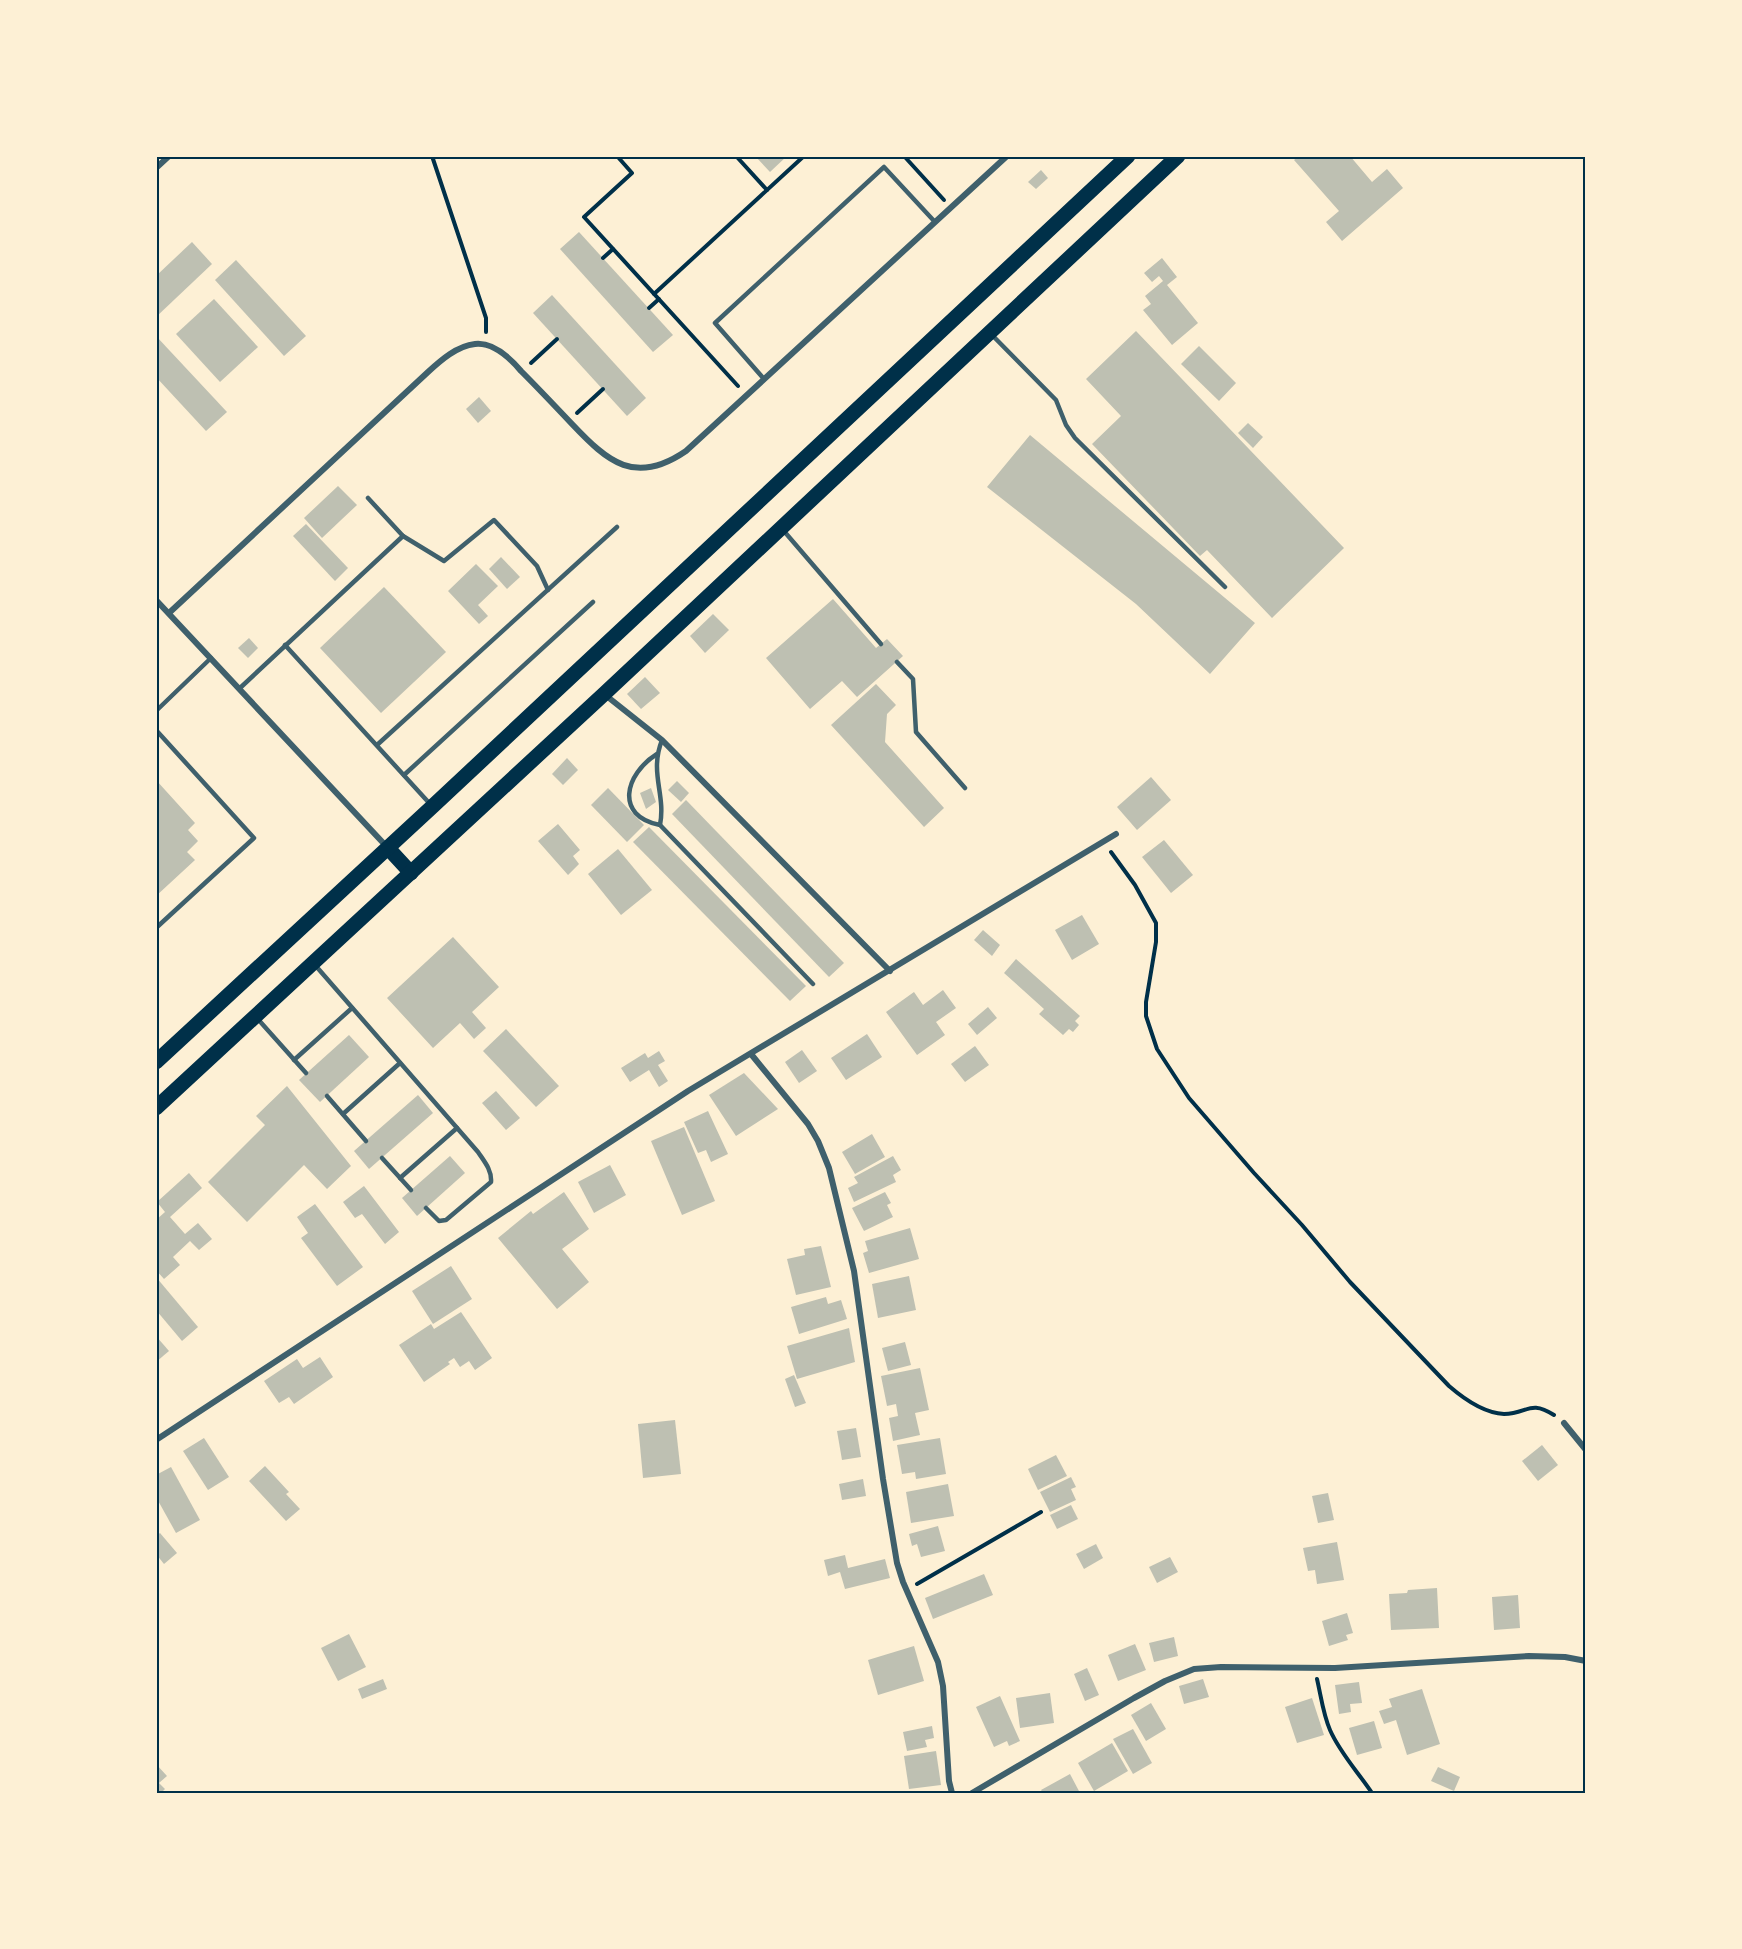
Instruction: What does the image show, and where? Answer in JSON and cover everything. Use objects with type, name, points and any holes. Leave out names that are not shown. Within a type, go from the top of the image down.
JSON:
[{"type":"main road","points":[[156,1062],[1128,156]]},
{"type":"main road","points":[[156,1108],[604,694],[1178,156]]},
{"type":"main road","points":[[388,848],[411,873]]},
{"type":"street","points":[[156,168],[169,156]]},
{"type":"street","points":[[169,613],[440,361],[468,345],[487,345],[500,352],[522,371],[588,441],[613,461],[626,466],[652,467],[666,463],[686,451],[1006,156]]},
{"type":"street","points":[[156,600],[388,848]]},
{"type":"street","points":[[604,694],[662,740],[890,971]]},
{"type":"street","points":[[156,1440],[688,1091],[1116,834]]},
{"type":"street","points":[[751,1054],[808,1124],[829,1168],[854,1271],[897,1563],[938,1662],[943,1686],[949,1781],[952,1793]]},
{"type":"street","points":[[1564,1424],[1586,1450]]},
{"type":"street","points":[[972,1793],[1134,1698],[1194,1669],[1221,1666],[1315,1668],[1439,1663],[1529,1656],[1565,1657],[1586,1661]]},
{"type":"lane","points":[[764,379],[715,323],[884,167],[935,222]]},
{"type":"lane","points":[[990,333],[1056,400],[1066,425],[1075,438],[1225,587]]},
{"type":"lane","points":[[368,498],[403,536],[444,561],[494,520],[537,566],[548,590]]},
{"type":"lane","points":[[377,745],[617,527]]},
{"type":"lane","points":[[781,528],[881,644]]},
{"type":"lane","points":[[240,688],[403,536]]},
{"type":"lane","points":[[404,775],[593,602]]},
{"type":"lane","points":[[285,645],[433,806]]},
{"type":"lane","points":[[156,711],[211,658]]},
{"type":"lane","points":[[897,662],[913,679],[916,732],[965,788]]},
{"type":"lane","points":[[156,730],[254,838],[156,928]]},
{"type":"lane","points":[[660,825],[662,811],[657,777],[657,754],[662,740]]},
{"type":"lane","points":[[657,754],[645,762],[631,783],[629,795],[632,806],[645,820],[660,825],[813,984]]},
{"type":"lane","points":[[313,963],[488,1166],[491,1182],[446,1220],[439,1221],[426,1208]]},
{"type":"lane","points":[[294,1060],[352,1008]]},
{"type":"lane","points":[[256,1016],[306,1073]]},
{"type":"lane","points":[[343,1114],[400,1063]]},
{"type":"lane","points":[[327,1096],[366,1141]]},
{"type":"lane","points":[[400,1178],[457,1128]]},
{"type":"lane","points":[[382,1158],[411,1190]]},
{"type":"path","points":[[432,156],[486,318],[487,345]]},
{"type":"path","points":[[617,156],[632,173],[584,218],[746,395]]},
{"type":"path","points":[[736,156],[767,190]]},
{"type":"path","points":[[654,294],[804,156]]},
{"type":"path","points":[[904,156],[951,207]]},
{"type":"path","points":[[603,258],[613,249]]},
{"type":"path","points":[[649,308],[659,299]]},
{"type":"path","points":[[522,371],[557,339]]},
{"type":"path","points":[[569,421],[603,389]]},
{"type":"path","points":[[1103,842],[1136,885],[1156,922],[1156,942],[1148,981],[1146,1016],[1157,1049],[1189,1098],[1350,1282],[1449,1386],[1464,1398],[1489,1411],[1505,1414],[1535,1407],[1545,1409],[1564,1424]]},
{"type":"path","points":[[907,1590],[1041,1512]]},
{"type":"path","points":[[1315,1668],[1326,1719],[1331,1731],[1372,1793]]},
{"type":"building","points":[[755,156],[787,156],[770,172]]},
{"type":"building","points":[[1299,156],[1350,156],[1372,182],[1387,169],[1403,188],[1342,241],[1326,222],[1339,211],[1294,160]]},
{"type":"building","points":[[1041,170],[1048,178],[1036,189],[1028,182]]},
{"type":"building","points":[[579,232],[673,335],[653,352],[560,249]]},
{"type":"building","points":[[192,242],[212,264],[156,317],[156,276]]},
{"type":"building","points":[[1162,258],[1177,277],[1167,285],[1198,323],[1172,345],[1143,310],[1151,304],[1145,296],[1163,281],[1159,276],[1152,282],[1144,273]]},
{"type":"building","points":[[236,260],[306,336],[284,356],[215,280]]},
{"type":"building","points":[[552,295],[646,398],[627,416],[533,313]]},
{"type":"building","points":[[214,299],[258,347],[220,382],[176,334]]},
{"type":"building","points":[[1136,331],[1344,548],[1272,618],[1207,550],[1200,556],[1092,444],[1121,416],[1086,379]]},
{"type":"building","points":[[156,336],[227,412],[206,431],[156,377]]},
{"type":"building","points":[[1199,346],[1236,383],[1219,401],[1181,364]]},
{"type":"building","points":[[479,397],[491,411],[478,423],[466,409]]},
{"type":"building","points":[[1248,423],[1263,437],[1253,448],[1238,433]]},
{"type":"building","points":[[1030,435],[1255,623],[1210,674],[1136,604],[987,487]]},
{"type":"building","points":[[338,486],[357,505],[322,538],[304,518]]},
{"type":"building","points":[[306,524],[348,568],[335,581],[293,536]]},
{"type":"building","points":[[501,557],[520,577],[507,589],[489,569]]},
{"type":"building","points":[[476,564],[498,586],[478,605],[488,616],[479,624],[448,591]]},
{"type":"building","points":[[384,587],[446,652],[381,713],[320,648]]},
{"type":"building","points":[[833,599],[876,648],[887,639],[903,656],[857,697],[842,681],[810,709],[766,658]]},
{"type":"building","points":[[713,614],[729,630],[705,653],[690,636]]},
{"type":"building","points":[[249,638],[258,648],[248,658],[238,648]]},
{"type":"building","points":[[645,677],[660,693],[641,709],[627,694]]},
{"type":"building","points":[[876,684],[896,705],[887,714],[885,742],[944,808],[924,827],[831,725]]},
{"type":"building","points":[[567,758],[578,770],[563,785],[552,774]]},
{"type":"building","points":[[1151,777],[1171,800],[1137,830],[1117,807]]},
{"type":"building","points":[[156,780],[195,823],[188,830],[198,841],[187,852],[195,860],[156,896]]},
{"type":"building","points":[[677,781],[689,793],[681,802],[668,790]]},
{"type":"building","points":[[608,788],[644,825],[627,842],[591,805]]},
{"type":"building","points":[[651,788],[656,802],[646,809],[640,793]]},
{"type":"building","points":[[686,800],[844,963],[829,977],[672,814]]},
{"type":"building","points":[[558,824],[580,850],[573,856],[579,864],[568,875],[538,841]]},
{"type":"building","points":[[649,827],[806,986],[790,1001],[633,842]]},
{"type":"building","points":[[1164,840],[1193,875],[1171,893],[1142,857]]},
{"type":"building","points":[[618,849],[652,890],[621,915],[588,874]]},
{"type":"building","points":[[1082,915],[1099,944],[1072,960],[1055,930]]},
{"type":"building","points":[[983,930],[1000,945],[992,956],[974,940]]},
{"type":"building","points":[[453,937],[499,987],[472,1012],[486,1028],[474,1039],[460,1023],[433,1048],[387,998]]},
{"type":"building","points":[[1016,959],[1080,1016],[1075,1021],[1079,1025],[1073,1032],[1069,1029],[1063,1035],[1039,1014],[1044,1009],[1004,973]]},
{"type":"building","points":[[943,990],[956,1008],[936,1022],[945,1035],[917,1055],[886,1012],[914,992],[923,1005]]},
{"type":"building","points":[[988,1007],[997,1018],[977,1035],[968,1024]]},
{"type":"building","points":[[506,1029],[559,1086],[536,1107],[483,1051]]},
{"type":"building","points":[[867,1034],[882,1057],[846,1080],[831,1058]]},
{"type":"building","points":[[349,1035],[369,1057],[320,1102],[299,1080]]},
{"type":"building","points":[[975,1046],[989,1065],[965,1082],[951,1064]]},
{"type":"building","points":[[802,1050],[817,1071],[799,1083],[785,1062]]},
{"type":"building","points":[[659,1051],[665,1061],[658,1065],[668,1081],[659,1087],[649,1070],[630,1082],[621,1068],[645,1053],[648,1058]]},
{"type":"building","points":[[744,1073],[778,1109],[736,1136],[709,1095]]},
{"type":"building","points":[[287,1086],[351,1166],[327,1189],[304,1165],[247,1222],[208,1182],[265,1125],[256,1116]]},
{"type":"building","points":[[496,1091],[520,1118],[506,1130],[482,1103]]},
{"type":"building","points":[[418,1095],[433,1113],[369,1169],[354,1151]]},
{"type":"building","points":[[708,1111],[728,1154],[711,1162],[706,1150],[698,1153],[684,1122]]},
{"type":"building","points":[[684,1127],[715,1201],[682,1215],[651,1141]]},
{"type":"building","points":[[872,1134],[885,1157],[855,1174],[842,1152]]},
{"type":"building","points":[[450,1156],[465,1173],[417,1216],[402,1198]]},
{"type":"building","points":[[893,1156],[901,1170],[893,1175],[896,1182],[854,1202],[848,1188],[858,1183],[854,1177]]},
{"type":"building","points":[[610,1165],[626,1195],[594,1213],[578,1182]]},
{"type":"building","points":[[189,1173],[202,1188],[170,1217],[185,1234],[198,1223],[212,1239],[199,1250],[190,1241],[173,1257],[180,1265],[164,1279],[156,1270],[156,1220],[165,1212],[157,1202]]},
{"type":"building","points":[[364,1186],[399,1232],[385,1244],[362,1214],[355,1218],[343,1202]]},
{"type":"building","points":[[564,1192],[589,1229],[562,1249],[589,1282],[557,1309],[498,1238],[531,1211],[533,1214]]},
{"type":"building","points":[[885,1192],[891,1203],[887,1205],[893,1217],[864,1231],[852,1208]]},
{"type":"building","points":[[315,1204],[363,1267],[337,1286],[301,1238],[308,1233],[297,1217]]},
{"type":"building","points":[[910,1228],[919,1259],[869,1273],[863,1253],[868,1251],[865,1241]]},
{"type":"building","points":[[821,1246],[831,1287],[796,1295],[787,1259],[805,1255],[804,1249]]},
{"type":"building","points":[[451,1266],[472,1299],[433,1324],[412,1291]]},
{"type":"building","points":[[909,1276],[916,1310],[878,1318],[872,1284]]},
{"type":"building","points":[[156,1277],[198,1327],[182,1341],[156,1310]]},
{"type":"building","points":[[826,1297],[828,1304],[841,1300],[847,1319],[799,1334],[791,1307]]},
{"type":"building","points":[[461,1312],[492,1358],[475,1370],[469,1361],[460,1367],[454,1358],[448,1362],[450,1364],[424,1382],[399,1345],[431,1324],[434,1329]]},
{"type":"building","points":[[849,1328],[855,1362],[797,1379],[787,1346]]},
{"type":"building","points":[[156,1336],[169,1351],[156,1362]]},
{"type":"building","points":[[905,1342],[911,1365],[888,1371],[882,1348]]},
{"type":"building","points":[[320,1357],[333,1377],[294,1404],[289,1397],[279,1403],[264,1381],[297,1359],[303,1368]]},
{"type":"building","points":[[920,1368],[929,1410],[915,1413],[920,1435],[893,1441],[889,1418],[898,1416],[896,1404],[887,1406],[881,1376]]},
{"type":"building","points":[[794,1375],[806,1403],[795,1407],[785,1379]]},
{"type":"building","points":[[675,1420],[681,1474],[643,1478],[638,1424]]},
{"type":"building","points":[[856,1428],[861,1457],[842,1460],[837,1431]]},
{"type":"building","points":[[204,1438],[229,1477],[208,1490],[183,1451]]},
{"type":"building","points":[[940,1438],[946,1474],[916,1479],[915,1472],[902,1474],[897,1445]]},
{"type":"building","points":[[1542,1445],[1558,1465],[1538,1481],[1522,1461]]},
{"type":"building","points":[[1056,1455],[1067,1476],[1038,1490],[1028,1469]]},
{"type":"building","points":[[265,1466],[289,1492],[286,1494],[300,1509],[286,1521],[249,1481]]},
{"type":"building","points":[[171,1467],[200,1520],[176,1533],[156,1497],[156,1475]]},
{"type":"building","points":[[1071,1477],[1076,1487],[1071,1489],[1076,1500],[1050,1512],[1040,1492]]},
{"type":"building","points":[[863,1479],[866,1496],[842,1500],[839,1484]]},
{"type":"building","points":[[948,1484],[954,1516],[911,1523],[906,1492]]},
{"type":"building","points":[[1328,1493],[1334,1520],[1318,1523],[1312,1496]]},
{"type":"building","points":[[1071,1505],[1078,1519],[1057,1529],[1050,1515]]},
{"type":"building","points":[[938,1526],[945,1551],[921,1557],[917,1544],[912,1546],[909,1534]]},
{"type":"building","points":[[160,1533],[177,1553],[164,1564],[156,1554],[156,1536]]},
{"type":"building","points":[[1337,1542],[1344,1580],[1317,1584],[1315,1570],[1308,1571],[1303,1548]]},
{"type":"building","points":[[1096,1544],[1103,1558],[1084,1569],[1076,1554]]},
{"type":"building","points":[[845,1555],[848,1568],[885,1559],[890,1578],[845,1589],[840,1572],[828,1576],[824,1560]]},
{"type":"building","points":[[1170,1557],[1178,1572],[1157,1583],[1149,1567]]},
{"type":"building","points":[[984,1574],[993,1595],[933,1619],[925,1598]]},
{"type":"building","points":[[1437,1588],[1439,1628],[1391,1630],[1389,1594]]},
{"type":"building","points":[[1518,1595],[1520,1628],[1494,1630],[1492,1597]]},
{"type":"building","points":[[1347,1613],[1353,1633],[1346,1635],[1348,1640],[1329,1646],[1322,1621]]},
{"type":"building","points":[[349,1634],[366,1667],[338,1681],[321,1648]]},
{"type":"building","points":[[1174,1637],[1178,1656],[1154,1662],[1149,1643]]},
{"type":"building","points":[[1135,1644],[1146,1670],[1118,1681],[1108,1655]]},
{"type":"building","points":[[914,1646],[924,1681],[878,1695],[868,1660]]},
{"type":"building","points":[[1087,1668],[1099,1695],[1085,1701],[1074,1674]]},
{"type":"building","points":[[383,1679],[387,1689],[362,1699],[358,1689]]},
{"type":"building","points":[[1203,1679],[1209,1697],[1184,1704],[1179,1686]]},
{"type":"building","points":[[1359,1682],[1362,1703],[1350,1704],[1351,1712],[1339,1714],[1335,1685]]},
{"type":"building","points":[[1422,1689],[1440,1744],[1407,1755],[1396,1720],[1384,1724],[1379,1711],[1392,1707],[1389,1699]]},
{"type":"building","points":[[1050,1693],[1054,1723],[1020,1728],[1016,1698]]},
{"type":"building","points":[[1000,1696],[1020,1741],[1009,1746],[1007,1741],[994,1747],[976,1707]]},
{"type":"building","points":[[1312,1698],[1324,1735],[1297,1743],[1285,1707]]},
{"type":"building","points":[[1151,1703],[1166,1729],[1146,1741],[1131,1715]]},
{"type":"building","points":[[1374,1721],[1382,1748],[1357,1755],[1349,1728]]},
{"type":"building","points":[[932,1726],[934,1738],[925,1740],[927,1747],[907,1751],[903,1732]]},
{"type":"building","points":[[1133,1729],[1152,1763],[1133,1774],[1113,1739]]},
{"type":"building","points":[[1112,1743],[1128,1771],[1094,1791],[1078,1763]]},
{"type":"building","points":[[936,1751],[941,1785],[909,1789],[904,1756]]},
{"type":"building","points":[[156,1764],[167,1776],[159,1783],[165,1789],[161,1793],[156,1793]]},
{"type":"building","points":[[1438,1767],[1460,1777],[1454,1791],[1431,1781]]},
{"type":"building","points":[[1070,1774],[1080,1793],[1043,1793],[1041,1790]]}]
